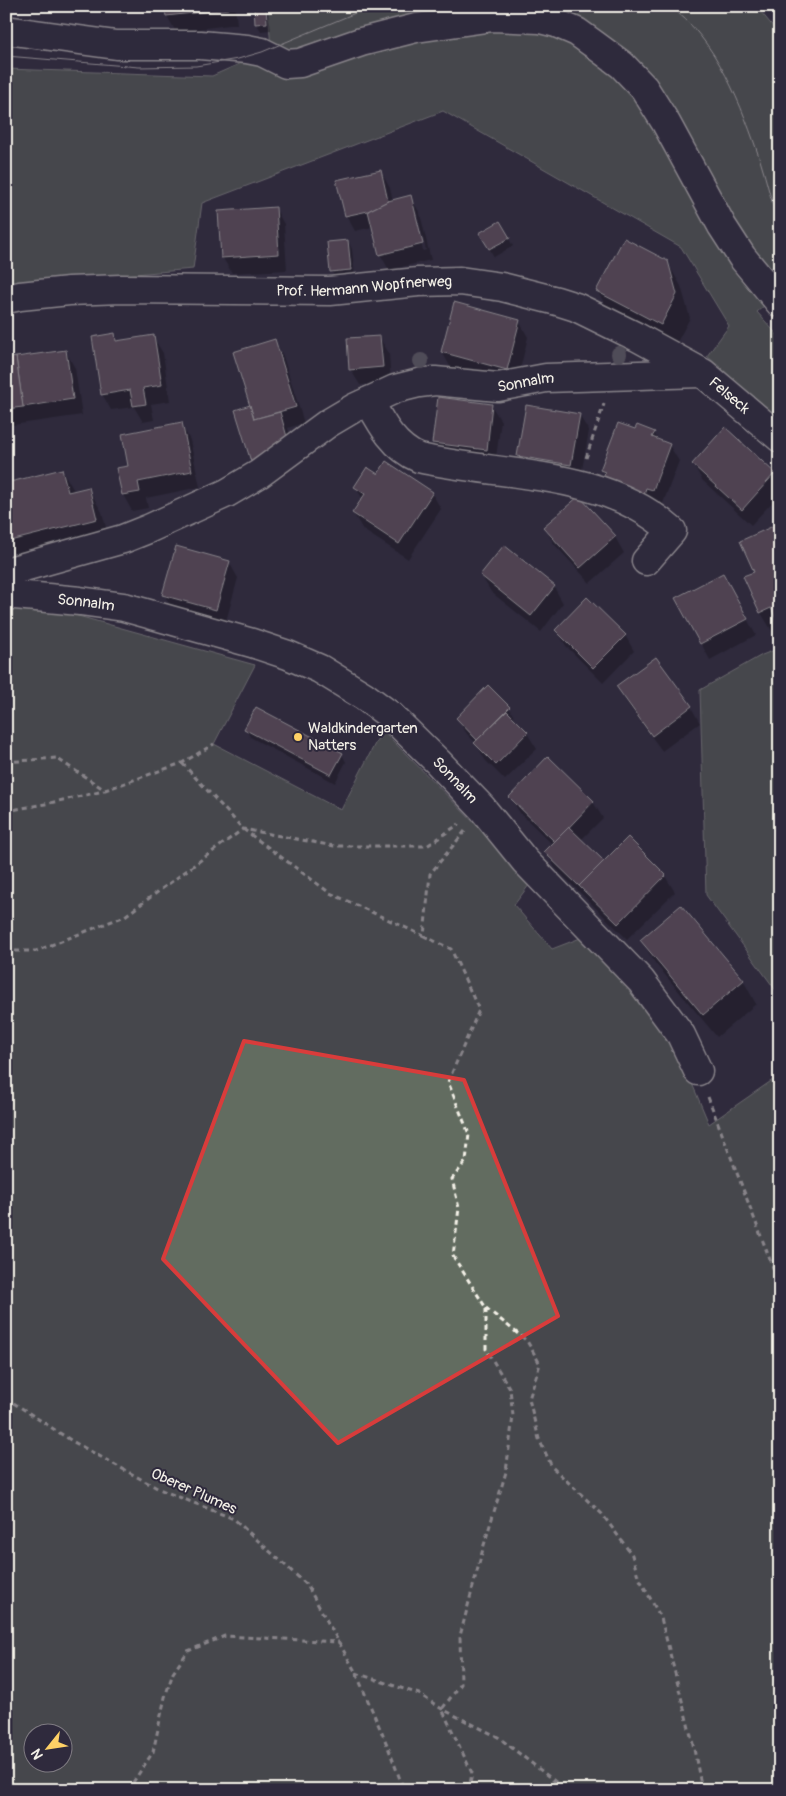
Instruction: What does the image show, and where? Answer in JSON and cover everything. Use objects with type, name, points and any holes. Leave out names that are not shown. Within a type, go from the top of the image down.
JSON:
[{"type":"street","points":[[6,30],[116,45],[200,45],[247,49],[262,52],[286,64],[300,63],[361,42],[416,28],[492,17],[540,19],[556,24],[576,32],[596,45],[622,65],[644,88],[666,123],[722,226],[742,257],[780,303]]},
{"type":"street","name":"Prof. Hermann Wopfnerweg","points":[[6,299],[69,291],[121,289],[323,291],[418,282],[460,281],[502,287],[576,307],[703,372]]},
{"type":"street","name":"Sonnalm","points":[[6,572],[137,534],[227,493],[259,474],[327,424],[395,389],[419,383],[435,382],[498,387],[537,379],[703,372]]},
{"type":"street","name":"Felseck","points":[[703,372],[780,438]]},
{"type":"street","points":[[369,401],[391,437],[407,452],[419,458],[559,479],[615,496],[648,512],[672,531],[646,560]]},
{"type":"street","name":"Sonnalm","points":[[6,592],[15,595],[124,607],[252,643],[288,655],[320,670],[364,696],[391,716],[415,738],[482,808],[525,861],[641,981],[681,1035],[698,1071]]},
{"type":"path","points":[[595,430],[604,403]]},
{"type":"path","points":[[6,811],[105,790],[182,763],[214,744]]},
{"type":"path","points":[[6,762],[56,758],[105,790]]},
{"type":"path","points":[[182,763],[242,829],[330,893],[451,950],[479,1010],[448,1082],[469,1134],[466,1162],[452,1179],[459,1208],[453,1256],[486,1308],[527,1341],[540,1364],[529,1398],[539,1439],[552,1467],[602,1514],[632,1555],[638,1576],[661,1618],[693,1744],[702,1790]]},
{"type":"path","points":[[6,951],[36,951],[125,916],[242,829],[334,846],[427,846],[482,808]]},
{"type":"path","points":[[424,936],[430,874],[455,845],[482,808]]},
{"type":"path","points":[[698,1071],[780,1286]]},
{"type":"path","points":[[442,1709],[462,1684],[460,1636],[506,1472],[513,1416],[510,1389],[486,1349],[486,1308]]},
{"type":"path","name":"Oberer Plumes","points":[[6,1398],[72,1441],[159,1489],[234,1519],[307,1585],[356,1673],[388,1747],[404,1790]]},
{"type":"path","points":[[128,1790],[153,1752],[165,1697],[173,1673],[188,1650],[225,1636],[339,1642]]},
{"type":"path","points":[[356,1673],[419,1694],[442,1709],[498,1737],[566,1790]]},
{"type":"path","points":[[442,1709],[472,1773],[469,1790]]},
{"type":"highlighted area","points":[[244,1041],[464,1080],[558,1316],[338,1443],[163,1259]]},
{"type":"green space","points":[[268,6],[756,6],[780,35],[780,292],[757,312],[780,338],[780,420],[707,356],[729,326],[681,247],[443,111],[202,203],[193,269],[6,285],[6,69],[212,76],[271,50]]},
{"type":"green space","points":[[24,601],[255,665],[214,744],[341,810],[382,730],[532,881],[514,905],[552,949],[583,937],[670,1031],[709,1124],[780,1075],[780,1790],[6,1790],[6,605]]},
{"type":"green space","points":[[780,648],[780,996],[706,895],[700,690],[762,655]]},
{"type":"building","points":[[164,6],[229,6],[229,9],[166,16]]},
{"type":"building","points":[[254,6],[266,6],[267,23],[255,24]]},
{"type":"building","points":[[381,170],[388,201],[368,211],[345,216],[336,180]]},
{"type":"building","points":[[411,195],[423,244],[379,255],[368,211],[388,201]]},
{"type":"building","points":[[276,207],[279,254],[221,258],[218,211]]},
{"type":"building","points":[[500,221],[510,238],[489,249],[479,233]]},
{"type":"building","points":[[624,238],[668,261],[677,294],[661,325],[596,291]]},
{"type":"building","points":[[348,240],[351,270],[330,272],[327,242]]},
{"type":"building","points":[[454,302],[520,320],[507,370],[441,352]]},
{"type":"building","points":[[115,333],[116,341],[154,335],[162,385],[143,388],[146,404],[133,406],[130,390],[101,395],[92,337]]},
{"type":"building","points":[[380,336],[383,367],[349,370],[347,338]]},
{"type":"building","points":[[275,339],[296,407],[254,419],[233,352]]},
{"type":"building","points":[[66,350],[73,399],[23,407],[16,357]]},
{"type":"building","points":[[16,357],[23,407],[6,409],[6,359]]},
{"type":"building","points":[[438,397],[492,404],[487,450],[432,443]]},
{"type":"building","points":[[250,405],[254,419],[280,412],[287,437],[252,465],[235,410]]},
{"type":"building","points":[[526,405],[580,414],[571,465],[517,456]]},
{"type":"building","points":[[182,422],[192,471],[138,482],[140,492],[122,495],[116,468],[128,466],[122,434]]},
{"type":"building","points":[[618,423],[635,429],[637,425],[655,432],[652,437],[670,444],[653,490],[646,488],[643,497],[602,481],[605,472],[600,470]]},
{"type":"building","points":[[725,427],[775,473],[742,510],[692,464]]},
{"type":"building","points":[[386,461],[433,492],[399,544],[352,513],[365,494],[354,487],[367,467],[378,474]]},
{"type":"building","points":[[62,469],[68,492],[89,487],[97,519],[6,542],[6,483]]},
{"type":"building","points":[[579,496],[616,536],[580,568],[543,527]]},
{"type":"building","points":[[780,523],[779,626],[771,608],[760,613],[743,576],[754,572],[740,541]]},
{"type":"building","points":[[504,545],[555,586],[531,616],[480,575]]},
{"type":"building","points":[[176,546],[230,561],[216,610],[162,595]]},
{"type":"building","points":[[723,573],[748,619],[700,644],[675,598]]},
{"type":"building","points":[[587,597],[626,635],[593,668],[555,630]]},
{"type":"building","points":[[656,657],[692,706],[652,736],[616,686]]},
{"type":"building","points":[[488,685],[510,707],[477,740],[456,718]]},
{"type":"building","name":"Waldkindergarten Natters","points":[[256,707],[343,753],[331,775],[244,729]]},
{"type":"building","points":[[507,711],[528,732],[496,765],[474,743]]},
{"type":"building","points":[[548,756],[594,801],[555,842],[509,797]]},
{"type":"building","points":[[569,827],[604,861],[579,886],[544,852]]},
{"type":"building","points":[[628,837],[666,875],[618,924],[579,886]]},
{"type":"building","points":[[681,905],[744,980],[703,1015],[640,940]]},
{"type":"tram line","points":[[6,56],[139,67],[196,66],[238,59],[262,52],[372,6]]},
{"type":"tram line","points":[[669,6],[701,36],[726,76],[753,140],[780,226]]},
{"type":"place","name":"Waldkindergarten Natters","points":[[298,737]]}]
